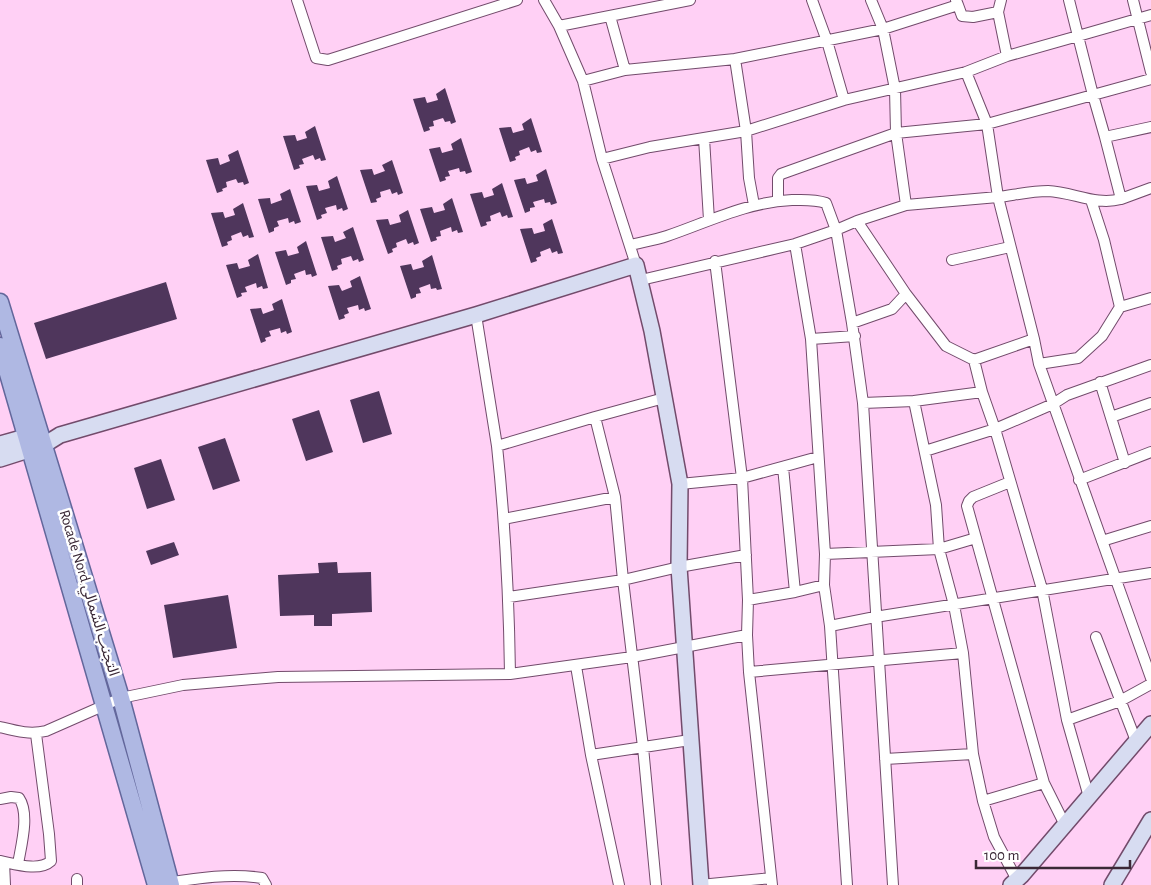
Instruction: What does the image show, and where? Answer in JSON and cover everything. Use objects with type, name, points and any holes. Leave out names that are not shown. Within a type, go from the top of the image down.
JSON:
[{"type":"main road","name":"Rocade Nord,التجنب الشمالي","points":[[0,302],[105,707],[163,884]]},
{"type":"main road","name":"Rocade Nord,التجنب الشمالي","points":[[0,346],[35,441],[121,698],[163,884]]},
{"type":"street","points":[[297,0],[316,58],[328,60],[517,0]]},
{"type":"street","points":[[544,0],[559,26],[583,81],[602,159],[641,280],[680,484],[679,567],[700,885],[771,881],[749,672],[748,600],[742,478],[715,261]]},
{"type":"street","points":[[559,26],[690,0]]},
{"type":"street","points":[[812,0],[827,41],[844,100]]},
{"type":"street","points":[[871,0],[882,29],[895,89],[896,133],[906,205]]},
{"type":"street","points":[[1000,0],[998,12],[1007,56]]},
{"type":"street","points":[[1069,0],[1121,199]]},
{"type":"street","points":[[1133,0],[1151,72]]},
{"type":"street","points":[[583,81],[625,70],[735,59],[827,41],[882,29],[957,3],[962,16],[972,17],[998,12]]},
{"type":"street","points":[[602,159],[650,147],[746,131],[844,100],[966,72],[1007,56],[1151,15]]},
{"type":"street","points":[[610,16],[625,70]]},
{"type":"street","points":[[735,59],[746,131],[754,205]]},
{"type":"street","points":[[966,72],[987,124],[998,197],[1039,364],[1151,678]]},
{"type":"street","points":[[778,201],[778,178],[781,174],[896,133],[987,124],[1151,79]]},
{"type":"street","points":[[1105,137],[1151,127]]},
{"type":"street","points":[[704,138],[709,220]]},
{"type":"street","points":[[641,280],[715,261],[795,244],[836,230],[857,220],[906,205],[1048,191],[1111,202],[1151,188]]},
{"type":"street","points":[[630,245],[666,237],[754,205],[778,201],[815,199],[826,203],[836,230],[855,336],[862,404],[893,885]]},
{"type":"street","points":[[1091,200],[1104,240],[1120,307]]},
{"type":"street","points":[[857,220],[906,294],[946,346],[974,360],[1034,339]]},
{"type":"street","points":[[795,244],[811,339],[825,554],[824,585],[830,626],[847,885]]},
{"type":"street","points":[[952,260],[1010,247]]},
{"type":"street","points":[[0,444],[35,441],[60,435],[476,315],[636,265]]},
{"type":"street","points":[[852,323],[892,309],[906,294]]},
{"type":"street","points":[[1039,364],[1078,358],[1102,336],[1120,307],[1151,298]]},
{"type":"street","points":[[476,315],[497,446],[504,519],[509,597],[510,674]]},
{"type":"street","points":[[811,339],[855,336]]},
{"type":"street","points":[[974,360],[1042,589],[1067,720],[1089,797]]},
{"type":"street","points":[[925,451],[995,429],[1053,404],[1067,395],[1151,365]]},
{"type":"street","points":[[1100,382],[1125,463]]},
{"type":"street","points":[[862,404],[914,401],[982,392]]},
{"type":"street","points":[[497,446],[664,398]]},
{"type":"street","points":[[914,401],[936,504],[939,549],[954,605],[963,653],[974,754],[983,801],[994,837],[1014,882],[1151,724]]},
{"type":"street","points":[[1111,417],[1151,403]]},
{"type":"street","points":[[595,418],[615,498],[643,747],[656,885]]},
{"type":"street","points":[[0,459],[35,441]]},
{"type":"street","points":[[1079,480],[1151,452]]},
{"type":"street","points":[[680,484],[742,478],[818,458]]},
{"type":"street","points":[[783,467],[794,592]]},
{"type":"street","points":[[1010,482],[973,497],[967,506],[1044,783],[1065,825]]},
{"type":"street","points":[[504,519],[615,498]]},
{"type":"street","points":[[1102,541],[1151,526]]},
{"type":"street","points":[[825,554],[939,549],[976,538]]},
{"type":"street","points":[[509,597],[623,580],[679,567],[746,555]]},
{"type":"street","points":[[830,626],[1042,589],[1151,573]]},
{"type":"street","points":[[748,600],[824,585]]},
{"type":"street","points":[[0,727],[36,734],[105,707],[121,698],[183,685],[278,678],[510,674],[632,657],[747,635]]},
{"type":"street","points":[[1096,637],[1136,742]]},
{"type":"street","points":[[749,672],[963,653]]},
{"type":"street","points":[[576,666],[591,755],[620,885]]},
{"type":"street","points":[[1067,720],[1120,700],[1151,684]]},
{"type":"street","points":[[5,885],[2,862],[42,866],[51,861],[36,734]]},
{"type":"street","points":[[591,755],[690,740]]},
{"type":"street","points":[[885,759],[974,754]]},
{"type":"street","points":[[983,801],[1044,783]]},
{"type":"street","points":[[0,798],[19,798],[22,802],[24,834],[18,864]]},
{"type":"street","points":[[1112,885],[1151,820]]},
{"type":"street","points":[[163,884],[262,878],[266,885]]},
{"type":"building","points":[[445,88],[456,122],[451,124],[450,121],[445,122],[443,118],[433,121],[434,126],[429,127],[430,130],[424,132],[413,99],[425,97],[427,103],[438,100],[436,94]]},
{"type":"building","points":[[531,118],[542,152],[537,153],[536,150],[531,152],[529,147],[519,151],[520,155],[515,157],[516,160],[510,162],[499,128],[511,127],[513,133],[524,130],[522,124]]},
{"type":"building","points":[[315,126],[326,160],[321,161],[320,158],[315,160],[313,155],[302,159],[304,164],[299,165],[300,168],[294,170],[283,136],[295,135],[297,141],[307,138],[305,132]]},
{"type":"building","points":[[461,138],[472,172],[466,174],[465,171],[460,172],[459,168],[448,171],[450,176],[445,177],[446,180],[440,182],[429,149],[440,147],[442,153],[453,150],[451,144]]},
{"type":"building","points":[[238,150],[249,183],[244,185],[243,182],[238,183],[236,179],[226,182],[227,187],[217,193],[206,160],[218,158],[220,165],[230,161],[228,155]]},
{"type":"building","points":[[392,160],[403,193],[398,195],[397,192],[392,194],[390,189],[380,192],[381,197],[376,199],[377,202],[371,203],[360,170],[372,169],[374,175],[385,171],[382,165]]},
{"type":"building","points":[[546,169],[557,203],[551,205],[550,202],[545,203],[544,199],[533,202],[535,207],[530,208],[530,211],[525,213],[514,180],[525,178],[527,184],[538,181],[536,175]]},
{"type":"building","points":[[337,176],[348,209],[343,211],[342,208],[337,210],[336,205],[325,208],[327,213],[321,215],[322,218],[317,220],[306,186],[317,185],[319,191],[330,188],[328,181]]},
{"type":"building","points":[[502,183],[513,217],[508,218],[507,215],[502,217],[500,212],[490,216],[491,221],[486,222],[487,225],[481,227],[470,194],[482,192],[484,198],[494,195],[492,189]]},
{"type":"building","points":[[290,189],[301,222],[295,224],[294,221],[289,223],[288,218],[277,221],[279,226],[269,233],[258,199],[270,198],[271,204],[282,200],[280,194]]},
{"type":"building","points":[[452,198],[463,232],[458,233],[457,230],[452,232],[451,227],[440,231],[441,236],[436,237],[437,240],[431,242],[420,209],[432,207],[434,213],[445,210],[443,204]]},
{"type":"building","points":[[243,203],[254,237],[249,238],[248,235],[243,237],[241,232],[231,236],[232,240],[227,242],[228,245],[222,247],[211,213],[223,212],[225,218],[235,215],[233,209]]},
{"type":"building","points":[[408,210],[419,243],[414,245],[413,242],[408,244],[406,239],[396,243],[397,247],[388,254],[376,220],[388,219],[390,225],[401,222],[399,215]]},
{"type":"building","points":[[552,219],[563,253],[558,254],[557,251],[552,253],[550,248],[540,252],[541,256],[536,258],[537,261],[531,263],[520,229],[532,228],[534,234],[545,231],[543,224]]},
{"type":"building","points":[[353,227],[364,260],[359,262],[358,259],[353,261],[351,256],[341,259],[342,264],[337,266],[338,269],[332,271],[321,237],[333,236],[335,242],[346,238],[343,232]]},
{"type":"building","points":[[306,241],[317,275],[312,277],[311,274],[306,275],[305,270],[294,274],[296,279],[291,280],[291,283],[286,285],[275,252],[286,250],[288,256],[299,253],[297,247]]},
{"type":"building","points":[[258,254],[268,288],[263,289],[262,286],[257,288],[256,283],[245,287],[247,292],[241,293],[242,296],[237,298],[226,265],[237,263],[239,269],[250,266],[248,260]]},
{"type":"building","points":[[432,255],[442,289],[431,289],[430,284],[419,288],[421,293],[416,294],[416,297],[411,299],[400,266],[411,264],[413,270],[424,267],[422,261]]},
{"type":"building","points":[[360,276],[371,309],[365,311],[364,308],[359,310],[358,305],[347,308],[349,313],[344,315],[345,318],[339,320],[328,286],[339,285],[342,291],[352,287],[350,281]]},
{"type":"building","points":[[166,282],[177,319],[46,359],[34,323]]},
{"type":"building","points":[[282,299],[292,332],[287,334],[286,331],[281,333],[280,328],[269,331],[271,336],[265,338],[266,341],[261,343],[250,309],[261,308],[263,314],[274,310],[272,304]]},
{"type":"building","points":[[379,391],[392,434],[363,443],[350,400]]},
{"type":"building","points":[[319,410],[333,452],[306,461],[292,419]]},
{"type":"building","points":[[225,438],[240,481],[213,490],[198,447]]},
{"type":"building","points":[[161,459],[175,500],[147,509],[134,468]]},
{"type":"building","points":[[174,542],[179,555],[151,565],[146,551]]},
{"type":"building","points":[[337,562],[338,573],[371,572],[372,612],[332,614],[332,626],[314,626],[314,615],[280,616],[278,575],[319,573],[318,563]]},
{"type":"building","points":[[228,595],[237,648],[173,658],[164,605]]}]
